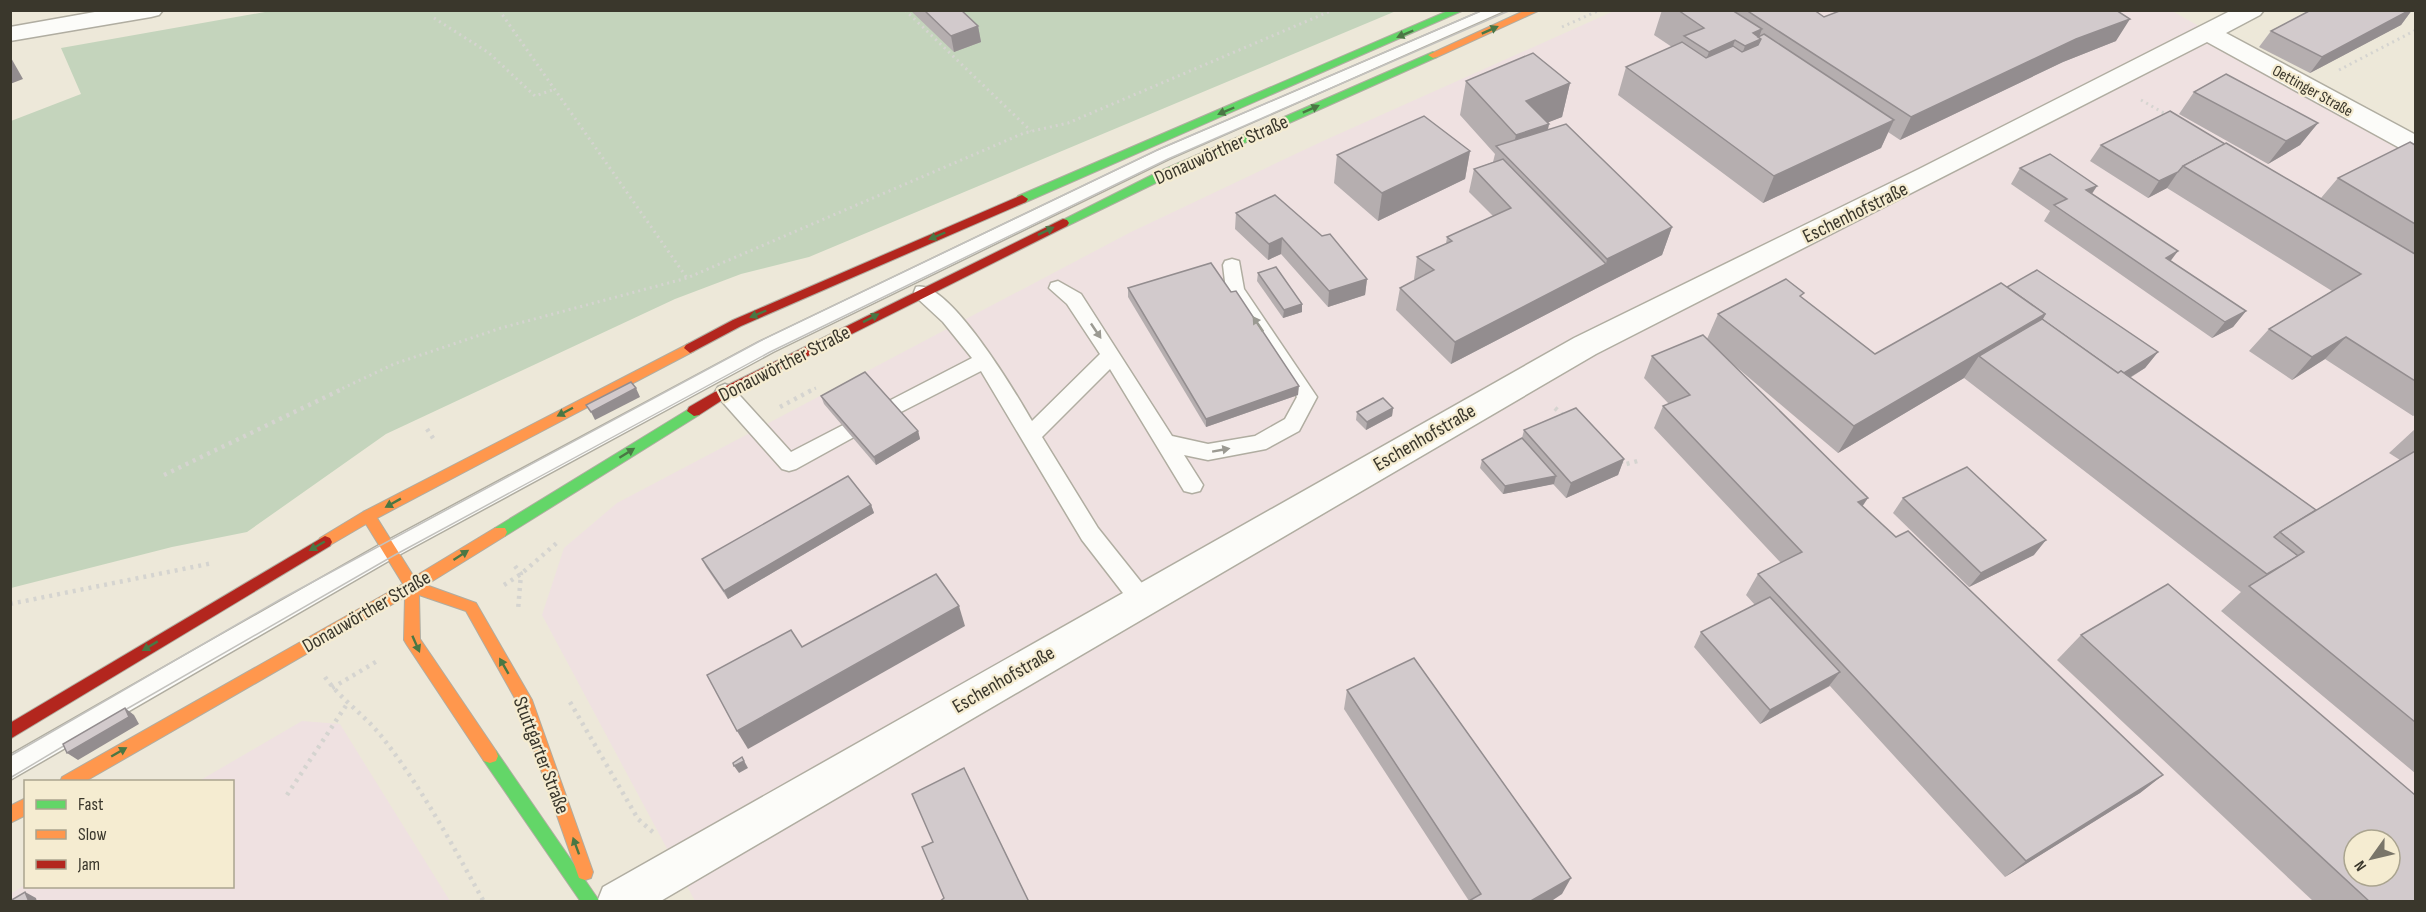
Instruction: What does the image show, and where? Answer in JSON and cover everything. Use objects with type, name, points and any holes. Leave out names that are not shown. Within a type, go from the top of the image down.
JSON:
[{"type":"main road","name":"Donauwörther Straße","points":[[10,732],[368,516],[737,323],[1459,10]]},
{"type":"main road","name":"Donauwörther Straße","points":[[71,780],[412,586],[725,392],[1162,175],[1535,10]]},
{"type":"main road","points":[[368,516],[412,586]]},
{"type":"main road","name":"Stuttgarter Straße","points":[[412,586],[471,607],[524,700],[594,902],[453,704],[412,640],[412,586]]},
{"type":"main road","points":[[10,815],[24,807]]},
{"type":"street","points":[[10,34],[151,10]]},
{"type":"street","name":"Eschenhofstraße","points":[[618,902],[1141,599],[1585,346],[2210,34],[2252,10]]},
{"type":"street","name":"Oettinger Straße","points":[[2210,34],[2415,146]]},
{"type":"lane","points":[[10,769],[389,550],[766,347],[1163,155],[1499,10]]},
{"type":"lane","points":[[1164,442],[1208,452],[1259,443],[1292,424],[1307,397],[1235,290],[1232,265]]},
{"type":"lane","points":[[1058,288],[1074,299],[1192,485]]},
{"type":"lane","points":[[924,292],[950,317],[985,360],[1090,534],[1141,599]]},
{"type":"lane","points":[[1030,435],[1111,355]]},
{"type":"lane","points":[[892,408],[985,360]]},
{"type":"lane","points":[[725,392],[789,463],[847,431]]},
{"type":"path","points":[[499,10],[687,278]]},
{"type":"path","points":[[905,10],[1032,131]]},
{"type":"path","points":[[164,475],[394,364],[501,328],[687,278],[1032,131],[1068,123],[1333,10]]},
{"type":"path","points":[[434,18],[489,53],[535,96],[555,89]]},
{"type":"path","points":[[2307,86],[2415,30]]},
{"type":"path","points":[[2112,83],[2172,118]]},
{"type":"path","points":[[1554,408],[1572,422]]},
{"type":"path","points":[[427,429],[453,470]]},
{"type":"path","points":[[1614,458],[1623,465],[1641,460]]},
{"type":"path","points":[[493,534],[521,574],[518,611],[523,621]]},
{"type":"path","points":[[10,604],[216,562]]},
{"type":"path","points":[[307,645],[332,688],[381,735],[435,813],[484,902]]},
{"type":"path","points":[[569,700],[638,819],[687,862]]},
{"type":"path","points":[[287,795],[347,704]]},
{"type":"shaded area","points":[[1614,11],[2172,11],[2197,25],[2220,48],[2415,155],[2415,901],[695,901],[542,615],[564,548],[617,503],[1131,232],[1323,141]]},
{"type":"shaded area","points":[[302,721],[340,724],[450,901],[11,902],[10,894],[24,886],[24,888],[234,888],[234,780],[201,780]]},
{"type":"green space","points":[[276,10],[1396,11],[809,257],[741,274],[675,299],[386,434],[247,532],[172,547],[11,588],[11,121],[81,94],[61,48]]},
{"type":"building","points":[[924,10],[961,10],[978,26],[951,36]]},
{"type":"building","points":[[1678,10],[1732,10],[1762,29],[1753,33],[1761,39],[1745,46],[1735,40],[1709,52],[1684,36],[1704,28]]},
{"type":"building","points":[[1746,10],[1814,10],[1824,17],[1842,10],[2116,10],[2130,19],[2076,39],[1911,117]]},
{"type":"building","points":[[2311,10],[2410,10],[2322,57],[2271,31]]},
{"type":"building","points":[[1764,34],[1894,120],[1774,176],[1626,67],[1682,42],[1706,58],[1733,46],[1742,52],[1758,45],[1761,39],[1758,37]]},
{"type":"building","points":[[1533,53],[1570,83],[1526,101],[1549,124],[1516,135],[1466,81]]},
{"type":"building","points":[[2226,74],[2318,123],[2286,141],[2194,92]]},
{"type":"building","points":[[2170,111],[2225,144],[2159,181],[2101,145]]},
{"type":"building","points":[[1424,116],[1470,151],[1382,193],[1337,155]]},
{"type":"building","points":[[1566,124],[1672,227],[1607,259],[1496,146]]},
{"type":"building","points":[[2410,142],[2415,145],[2415,224],[2338,178]]},
{"type":"building","points":[[2226,143],[2415,254],[2415,381],[2346,337],[2312,357],[2269,329],[2361,274],[2183,166]]},
{"type":"building","points":[[2050,154],[2097,186],[2086,190],[2178,251],[2166,258],[2246,311],[2225,322],[2054,205],[2067,199],[2020,168]]},
{"type":"building","points":[[1503,159],[1606,264],[1455,342],[1400,288],[1434,270],[1417,257],[1452,241],[1447,237],[1511,208],[1474,169]]},
{"type":"building","points":[[1275,195],[1322,236],[1330,234],[1367,279],[1329,291],[1282,238],[1269,244],[1236,213]]},
{"type":"building","points":[[1211,263],[1231,292],[1236,291],[1299,386],[1206,419],[1128,288]]},
{"type":"building","points":[[1276,267],[1302,304],[1284,310],[1258,273]]},
{"type":"building","points":[[2037,270],[2158,352],[2124,373],[2121,371],[2118,373],[2042,319],[2045,314],[2007,287]]},
{"type":"building","points":[[1786,279],[1804,293],[1800,296],[1875,354],[2001,283],[2045,314],[1854,426],[1718,314]]},
{"type":"building","points":[[2042,319],[2118,373],[2121,371],[2316,510],[2274,537],[2298,556],[2267,574],[1979,356]]},
{"type":"building","points":[[1703,335],[1868,498],[1858,502],[1896,537],[1908,531],[2163,775],[2026,861],[1758,574],[1802,552],[1663,406],[1690,395],[1652,356]]},
{"type":"building","points":[[865,372],[918,431],[874,457],[821,396]]},
{"type":"building","points":[[631,382],[636,388],[591,412],[586,405]]},
{"type":"building","points":[[1383,398],[1393,408],[1367,422],[1357,412]]},
{"type":"building","points":[[1576,408],[1624,459],[1571,483],[1524,430]]},
{"type":"building","points":[[1522,438],[1556,476],[1505,486],[1482,460]]},
{"type":"building","points":[[2415,451],[2415,722],[2249,586],[2304,552],[2280,532]]},
{"type":"building","points":[[1967,467],[2046,540],[1981,573],[1903,498]]},
{"type":"building","points":[[848,476],[871,505],[724,591],[702,559]]},
{"type":"building","points":[[936,574],[959,606],[737,731],[707,675],[791,630],[802,647]]},
{"type":"building","points":[[2168,584],[2415,795],[2415,902],[2370,902],[2355,888],[2402,888],[2402,828],[2342,828],[2342,876],[2081,635]]},
{"type":"building","points":[[1770,597],[1840,672],[1770,710],[1701,632]]},
{"type":"building","points":[[1414,658],[1571,878],[1529,902],[1467,902],[1481,894],[1347,690]]},
{"type":"building","points":[[125,708],[129,717],[67,753],[63,744]]},
{"type":"building","points":[[742,757],[744,761],[734,766],[733,763]]},
{"type":"building","points":[[964,768],[1029,902],[939,902],[944,898],[922,847],[933,842],[912,794]]},
{"type":"building","points":[[25,892],[29,902],[10,902],[10,901]]},
{"type":"tram line","points":[[10,756],[281,599],[760,341],[1157,150],[1483,10]]},
{"type":"tram line","points":[[111,718],[393,556],[770,352],[1168,159],[1511,10]]},
{"type":"tram line","points":[[10,778],[77,738]]},
{"type":"traffic: fast","points":[[1022,199],[1459,10]]},
{"type":"traffic: fast","points":[[1063,223],[1162,175],[1433,55]]},
{"type":"traffic: fast","points":[[500,532],[694,411]]},
{"type":"traffic: fast","points":[[490,756],[592,902]]},
{"type":"traffic: slow","points":[[1433,55],[1535,10]]},
{"type":"traffic: slow","points":[[325,542],[368,516],[690,348]]},
{"type":"traffic: slow","points":[[368,516],[412,586],[412,640],[490,756]]},
{"type":"traffic: slow","points":[[72,780],[412,586],[500,532]]},
{"type":"traffic: slow","points":[[412,586],[471,607],[524,700],[585,872]]},
{"type":"traffic: slow","points":[[10,815],[24,807]]},
{"type":"traffic: jam","points":[[690,348],[737,323],[1022,199]]},
{"type":"traffic: jam","points":[[694,411],[725,392],[1063,223]]},
{"type":"traffic: jam","points":[[10,732],[325,542]]}]
